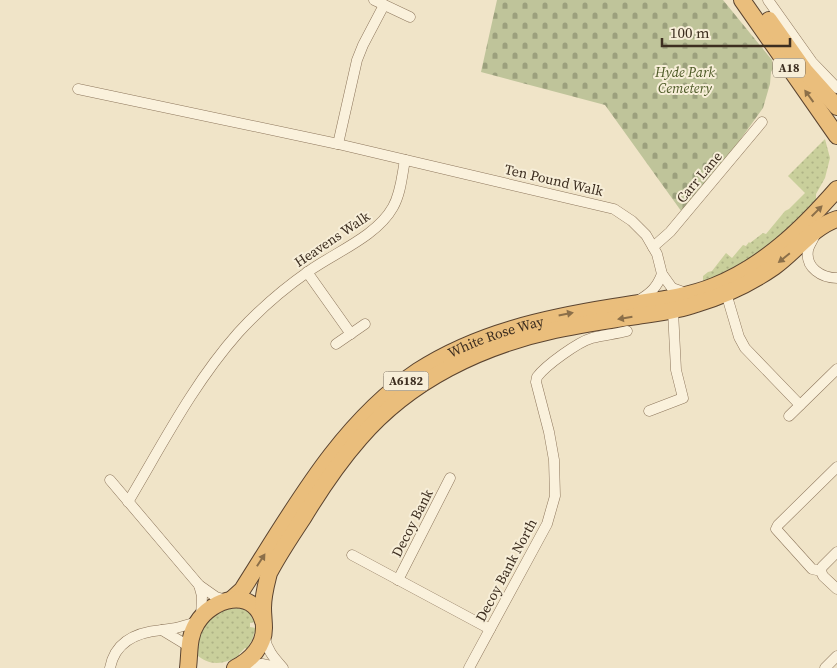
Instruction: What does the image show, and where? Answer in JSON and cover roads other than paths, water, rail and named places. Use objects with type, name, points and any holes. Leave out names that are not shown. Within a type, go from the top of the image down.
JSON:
[{"type":"highway","name":"A18","points":[[742,0],[837,136]]},
{"type":"highway","name":"A18","points":[[755,0],[806,71],[837,107]]},
{"type":"highway","name":"White Rose Way","points":[[199,620],[210,608],[229,600],[242,590],[316,476],[349,432],[382,400],[417,372],[462,347],[494,334],[563,315],[690,294],[714,286],[758,263],[791,237],[837,189]]},
{"type":"highway","name":"White Rose Way","points":[[238,666],[255,653],[263,638],[264,588],[269,573],[327,479],[360,437],[384,414],[415,389],[450,366],[524,337],[565,328],[673,310],[696,304],[726,292],[753,280],[775,266],[818,230],[837,219]]},
{"type":"highway","points":[[229,600],[251,604],[258,609],[263,627]]},
{"type":"highway","points":[[191,660],[192,633],[199,620]]},
{"type":"street","points":[[374,0],[410,17]]},
{"type":"street","points":[[768,0],[812,62],[836,85]]},
{"type":"street","points":[[338,144],[357,60],[384,5]]},
{"type":"street","points":[[78,89],[405,160]]},
{"type":"street","name":"Carr Lane","points":[[653,247],[670,232],[762,122]]},
{"type":"street","name":"Ten Pound Walk","points":[[405,160],[614,209],[641,229],[657,254],[662,274],[672,288],[690,294]]},
{"type":"street","name":"Heavens Walk","points":[[128,502],[202,379],[238,333],[273,299],[307,272],[378,228],[393,207],[398,194],[405,160]]},
{"type":"street","points":[[818,230],[808,248],[810,264],[820,274],[828,278],[837,278]]},
{"type":"street","points":[[307,272],[351,334]]},
{"type":"street","points":[[634,303],[653,291],[662,274]]},
{"type":"street","points":[[726,292],[744,348],[800,405]]},
{"type":"street","points":[[649,411],[683,398],[676,370],[673,310]]},
{"type":"street","points":[[336,344],[365,324]]},
{"type":"street","name":"Decoy Bank North","points":[[469,668],[547,524],[555,496],[554,460],[536,382],[537,376],[574,347],[592,338],[627,331]]},
{"type":"street","points":[[789,416],[837,370]]},
{"type":"street","points":[[821,571],[812,569],[776,529],[837,467]]},
{"type":"street","name":"Decoy Bank","points":[[398,580],[450,478]]},
{"type":"street","points":[[110,480],[199,585],[216,597],[229,600]]},
{"type":"street","points":[[837,552],[822,567],[821,571],[823,576],[837,589]]},
{"type":"street","name":"Decoy Bank","points":[[352,555],[490,629]]},
{"type":"street","points":[[110,668],[115,652],[127,641],[146,632],[176,628],[199,620],[202,596],[199,585]]},
{"type":"street","points":[[263,627],[267,648],[282,668]]},
{"type":"street","points":[[162,630],[191,660]]},
{"type":"street","points":[[825,668],[837,656]]},
{"type":"street","points":[[238,666],[262,664],[282,668]]},
{"type":"park label","name":"Hyde Park Cemetery","points":[[685,80]]}]
